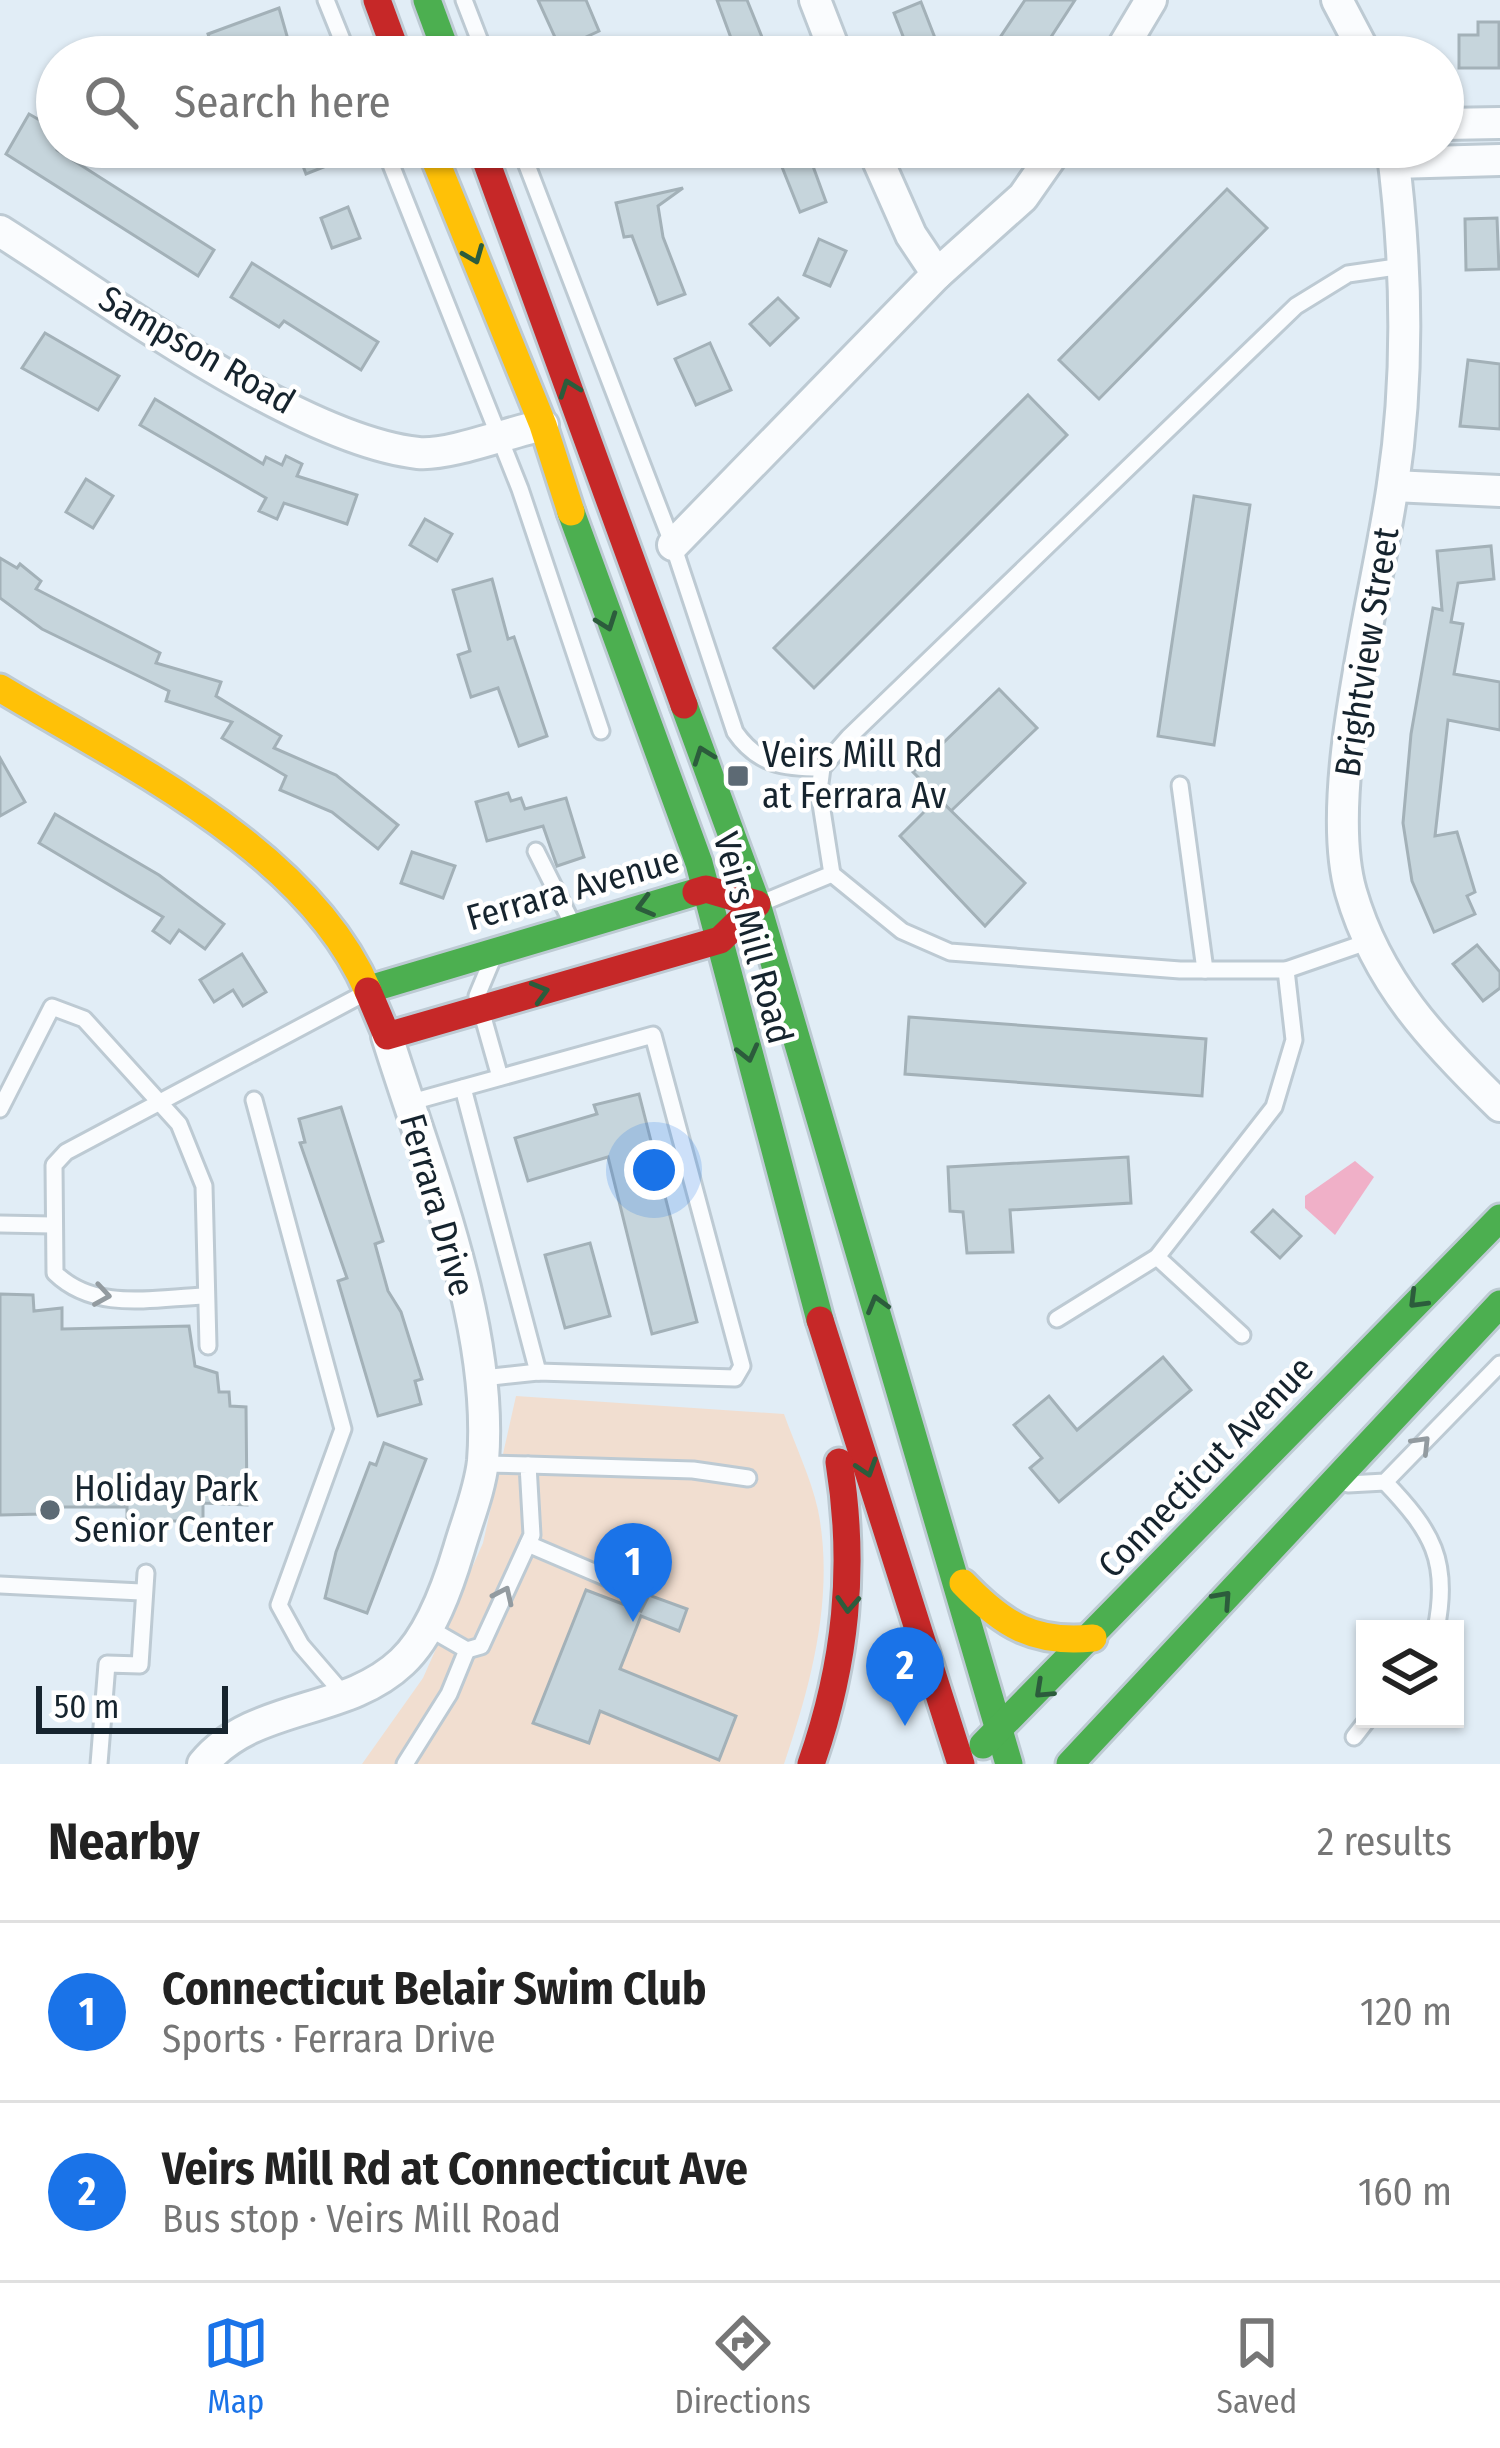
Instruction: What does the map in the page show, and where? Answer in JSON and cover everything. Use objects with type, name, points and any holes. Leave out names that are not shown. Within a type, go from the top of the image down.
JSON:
[{"type":"main road","points":[[377,0],[390,36]]},
{"type":"main road","points":[[427,0],[440,36]]},
{"type":"main road","name":"Veirs Mill Road","points":[[439,168],[543,425],[605,617],[706,889],[795,1240],[962,1764]]},
{"type":"main road","name":"Veirs Mill Road","points":[[489,168],[757,904],[1002,1727],[1009,1764]]},
{"type":"main road","name":"Ferrara Drive","points":[[0,688],[244,841],[307,898],[373,988],[387,1036]]},
{"type":"main road","name":"Ferrara Avenue","points":[[373,988],[706,889],[757,904]]},
{"type":"main road","points":[[387,1036],[720,940],[757,904]]},
{"type":"main road","name":"Connecticut Avenue","points":[[962,1764],[1093,1638],[1500,1217]]},
{"type":"main road","points":[[795,1240],[850,1519],[849,1613],[812,1764]]},
{"type":"main road","points":[[1070,1764],[1500,1304]]},
{"type":"main road","points":[[958,1578],[1019,1633],[1056,1643],[1093,1638]]},
{"type":"main road","points":[[1097,1764],[1144,1685]]},
{"type":"street","points":[[815,0],[829,36]]},
{"type":"street","points":[[1130,36],[1151,0]]},
{"type":"street","points":[[1337,0],[1356,36]]},
{"type":"street","points":[[1464,124],[1500,123]]},
{"type":"street","points":[[1464,158],[1500,160]]},
{"type":"street","points":[[881,168],[911,235],[937,274]]},
{"type":"street","points":[[673,545],[937,274],[1023,197],[1043,168]]},
{"type":"street","name":"Brightview Street","points":[[1395,168],[1406,266],[1404,402],[1347,762],[1342,829],[1349,887],[1367,942],[1423,1030],[1500,1106]]},
{"type":"street","name":"Sampson Road","points":[[0,231],[263,395],[367,440],[422,454],[543,425]]},
{"type":"street","points":[[1393,486],[1500,490]]},
{"type":"street","name":"Ferrara Drive","points":[[202,1764],[219,1745],[255,1725],[378,1684],[407,1658],[451,1574],[483,1464],[483,1378],[456,1260],[387,1036]]},
{"type":"lane","points":[[326,0],[341,36]]},
{"type":"lane","points":[[464,0],[478,36]]},
{"type":"lane","points":[[392,168],[498,434],[602,731]]},
{"type":"lane","points":[[528,168],[673,545],[735,733],[770,763],[822,768]]},
{"type":"lane","points":[[1367,942],[1286,970],[1205,970],[950,952],[902,931],[832,874],[819,791],[822,768],[1297,306],[1348,274],[1406,266]]},
{"type":"lane","points":[[1180,785],[1205,970]]},
{"type":"lane","points":[[536,851],[573,926]]},
{"type":"lane","name":"Veirs Mill Road","points":[[757,904],[832,874]]},
{"type":"lane","points":[[499,947],[482,978],[479,1010],[500,1077]]},
{"type":"lane","points":[[1057,1319],[1157,1257],[1274,1107],[1294,1040],[1286,970]]},
{"type":"lane","points":[[204,1296],[96,1299],[56,1273],[54,1165],[66,1152],[373,988]]},
{"type":"lane","points":[[0,1109],[52,1007],[84,1019],[178,1124],[204,1186],[208,1346]]},
{"type":"lane","points":[[408,1103],[653,1035],[742,1366],[734,1378],[538,1372],[483,1378]]},
{"type":"lane","points":[[463,1088],[538,1372]]},
{"type":"lane","points":[[254,1100],[343,1429],[279,1605],[301,1645],[345,1696]]},
{"type":"lane","points":[[0,1225],[52,1225]]},
{"type":"lane","points":[[1157,1257],[1242,1335]]},
{"type":"lane","points":[[1327,1484],[1385,1482],[1500,1364]]},
{"type":"lane","points":[[483,1464],[693,1470],[748,1478]]},
{"type":"lane","points":[[427,1627],[467,1650],[481,1646],[532,1535],[528,1465]]},
{"type":"lane","points":[[1385,1482],[1431,1536],[1445,1585],[1438,1620]]},
{"type":"lane","points":[[528,1544],[638,1591]]},
{"type":"lane","points":[[99,1764],[107,1664],[140,1665],[141,1592],[146,1574]]},
{"type":"lane","points":[[0,1586],[141,1592]]},
{"type":"lane","points":[[405,1764],[448,1694],[467,1650]]},
{"type":"lane","points":[[1354,1737],[1361,1728]]},
{"type":"shaded area","points":[[1355,1161],[1374,1177],[1335,1235],[1305,1208],[1305,1196]]},
{"type":"shaded area","points":[[516,1396],[784,1414],[818,1510],[824,1575],[818,1639],[784,1764],[362,1764],[423,1678],[483,1543]]},
{"type":"building","points":[[538,0],[586,0],[599,31],[588,36],[554,36]]},
{"type":"building","points":[[717,0],[747,0],[762,36],[730,36]]},
{"type":"building","points":[[1025,0],[1075,0],[1052,36],[1001,36]]},
{"type":"building","points":[[921,2],[934,36],[903,36],[894,13]]},
{"type":"building","points":[[279,8],[287,36],[209,36]]},
{"type":"building","points":[[1478,22],[1499,22],[1499,68],[1464,68],[1464,36],[1459,35],[1478,35]]},
{"type":"building","points":[[29,114],[36,118],[36,168],[85,168],[214,250],[198,276],[6,154]]},
{"type":"building","points":[[782,168],[814,168],[826,202],[800,212]]},
{"type":"building","points":[[683,188],[658,206],[663,237],[685,294],[658,304],[632,236],[624,237],[616,203]]},
{"type":"building","points":[[1227,189],[1267,228],[1099,399],[1059,360]]},
{"type":"building","points":[[348,207],[360,238],[332,248],[321,218]]},
{"type":"building","points":[[1497,218],[1499,269],[1466,270],[1465,219]]},
{"type":"building","points":[[819,239],[846,251],[830,286],[804,275]]},
{"type":"building","points":[[252,263],[378,342],[361,370],[284,321],[279,327],[231,297]]},
{"type":"building","points":[[778,298],[798,318],[770,345],[750,324]]},
{"type":"building","points":[[45,333],[119,376],[98,410],[22,368]]},
{"type":"building","points":[[710,343],[731,390],[696,405],[675,359]]},
{"type":"building","points":[[1468,360],[1500,364],[1500,429],[1460,426]]},
{"type":"building","points":[[1028,395],[1067,435],[814,688],[774,648]]},
{"type":"building","points":[[155,399],[263,464],[266,457],[282,465],[286,456],[302,464],[297,476],[357,495],[347,524],[284,503],[277,519],[259,511],[266,498],[140,425]]},
{"type":"building","points":[[86,479],[113,496],[93,528],[66,512]]},
{"type":"building","points":[[1194,496],[1250,505],[1214,745],[1158,736]]},
{"type":"building","points":[[425,519],[452,534],[437,561],[410,545]]},
{"type":"building","points":[[1491,546],[1494,579],[1458,583],[1451,622],[1463,624],[1454,674],[1500,682],[1500,730],[1448,720],[1435,836],[1457,832],[1475,892],[1467,896],[1475,914],[1434,932],[1412,881],[1403,823],[1411,734],[1433,608],[1442,610],[1437,551]]},
{"type":"building","points":[[0,558],[17,568],[20,564],[41,581],[36,589],[160,653],[156,663],[221,682],[216,696],[281,736],[274,748],[336,775],[398,825],[378,849],[332,812],[280,790],[286,776],[222,738],[232,722],[166,701],[169,691],[42,629],[0,598]]},
{"type":"building","points":[[492,579],[508,639],[514,637],[547,736],[519,746],[498,688],[471,697],[458,655],[470,651],[453,590]]},
{"type":"building","points":[[999,689],[1037,728],[951,811],[913,772]]},
{"type":"building","points":[[0,758],[25,802],[0,816]]},
{"type":"building","points":[[508,793],[511,801],[521,798],[525,809],[566,798],[584,857],[557,866],[543,826],[487,841],[476,802]]},
{"type":"building","points":[[938,798],[1025,883],[985,926],[900,836]]},
{"type":"building","points":[[55,814],[159,875],[224,924],[205,949],[179,930],[170,943],[153,931],[163,917],[39,843]]},
{"type":"building","points":[[412,852],[455,866],[443,898],[401,883]]},
{"type":"building","points":[[1477,945],[1500,972],[1500,988],[1483,1001],[1453,964]]},
{"type":"building","points":[[242,954],[266,992],[243,1006],[233,990],[214,1002],[200,980]]},
{"type":"building","points":[[909,1017],[1206,1039],[1202,1096],[905,1074]]},
{"type":"building","points":[[639,1094],[697,1322],[652,1334],[608,1157],[528,1181],[515,1138],[597,1114],[594,1105]]},
{"type":"building","points":[[341,1107],[383,1241],[375,1244],[388,1291],[401,1312],[422,1379],[415,1381],[421,1404],[378,1416],[338,1281],[347,1278],[300,1143],[305,1142],[299,1119]]},
{"type":"building","points":[[1128,1157],[1131,1203],[1010,1210],[1013,1252],[967,1253],[963,1212],[950,1211],[948,1167]]},
{"type":"building","points":[[1273,1210],[1301,1236],[1280,1258],[1252,1232]]},
{"type":"building","points":[[590,1243],[610,1316],[565,1328],[545,1255]]},
{"type":"building","name":"Holiday Park Senior Center","points":[[0,1294],[33,1295],[34,1311],[62,1308],[62,1329],[189,1326],[195,1366],[217,1373],[219,1392],[229,1392],[230,1406],[246,1407],[247,1505],[203,1503],[203,1521],[127,1521],[127,1507],[41,1507],[41,1514],[0,1515]]},
{"type":"building","points":[[1163,1357],[1191,1390],[1059,1502],[1030,1468],[1042,1458],[1014,1425],[1049,1396],[1077,1430]]},
{"type":"building","points":[[384,1443],[426,1459],[367,1613],[325,1598],[336,1552],[370,1463],[376,1465]]},
{"type":"building","points":[[586,1590],[641,1611],[649,1595],[687,1609],[679,1631],[641,1616],[620,1669],[736,1716],[719,1760],[600,1711],[589,1743],[533,1723]]},
{"type":"traffic: fast","points":[[427,0],[440,36]]},
{"type":"traffic: fast","points":[[571,512],[699,863],[820,1320]]},
{"type":"traffic: fast","points":[[684,705],[757,904],[1009,1764]]},
{"type":"traffic: fast","points":[[373,988],[696,892]]},
{"type":"traffic: fast","points":[[983,1745],[1500,1218]]},
{"type":"traffic: fast","points":[[1070,1764],[1500,1304]]},
{"type":"traffic: slow","points":[[439,168],[543,425],[571,512]]},
{"type":"traffic: slow","points":[[0,688],[155,780],[258,853],[303,895],[340,941],[368,991]]},
{"type":"traffic: slow","points":[[963,1583],[1021,1628],[1053,1638],[1093,1638]]},
{"type":"traffic: jam","points":[[377,0],[390,36]]},
{"type":"traffic: jam","points":[[489,168],[684,705]]},
{"type":"traffic: jam","points":[[368,991],[387,1036],[720,940],[757,904],[706,889],[696,892]]},
{"type":"traffic: jam","points":[[820,1320],[961,1764]]},
{"type":"traffic: jam","points":[[811,1764],[833,1689],[844,1615],[847,1539],[839,1462]]},
{"type":"place","name":"Veirs Mill Rd at Ferrara Av","points":[[738,776]]},
{"type":"place","name":"Holiday Park Senior Center","points":[[50,1510]]},
{"type":"place","name":"Connecticut Belair Swim Club","points":[[633,1622]]},
{"type":"place","name":"Veirs Mill Rd at Connecticut Ave","points":[[905,1726]]}]
